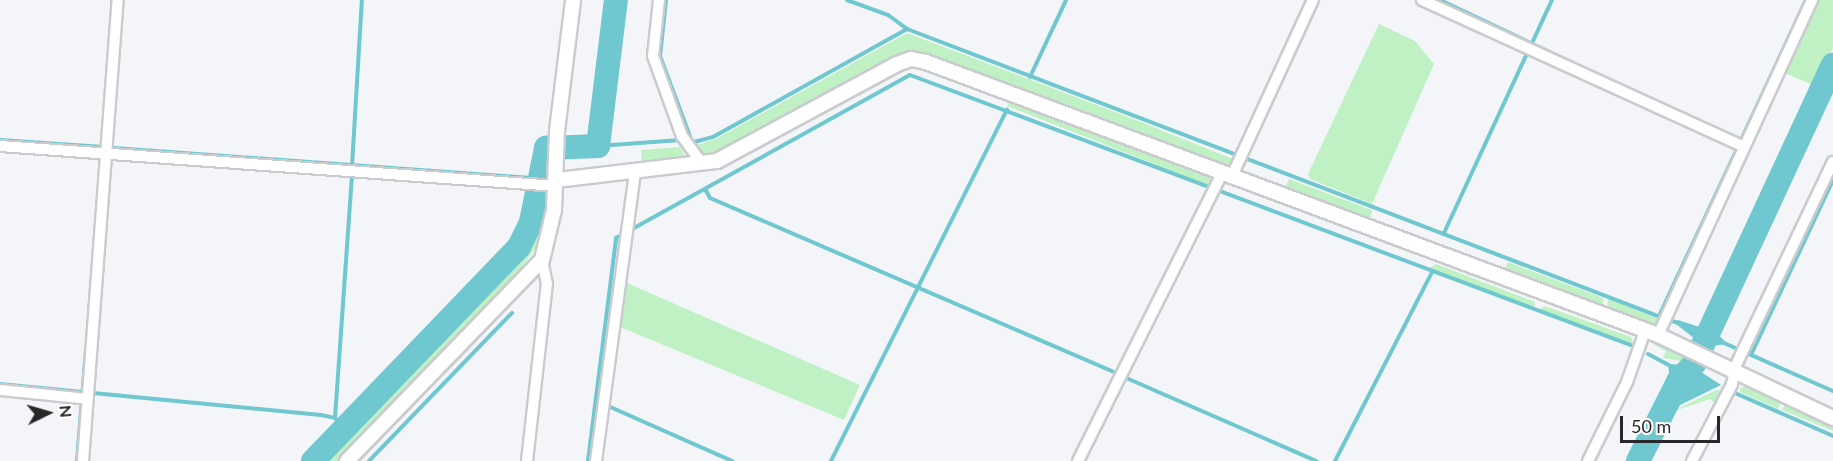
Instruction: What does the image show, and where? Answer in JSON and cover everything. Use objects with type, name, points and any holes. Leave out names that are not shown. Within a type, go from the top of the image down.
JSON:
[{"type":"street","points":[[83,461],[84,398],[118,0]]},
{"type":"street","points":[[347,461],[542,260],[550,237],[549,184],[557,148],[573,0]]},
{"type":"street","points":[[659,0],[653,56],[684,140],[702,164]]},
{"type":"street","points":[[1078,461],[1221,183],[1240,157],[1313,0]]},
{"type":"street","points":[[1422,0],[1743,146]]},
{"type":"street","points":[[1588,461],[1812,0]]},
{"type":"street","points":[[0,146],[549,184],[702,164],[731,156],[911,59],[1221,183],[1651,333],[1833,418]]},
{"type":"street","points":[[1692,461],[1732,384],[1743,352],[1833,162]]},
{"type":"street","points":[[596,461],[635,172]]},
{"type":"street","points":[[527,461],[547,284],[542,260]]},
{"type":"street","points":[[0,390],[84,398]]},
{"type":"green space","points":[[1817,0],[1833,0],[1833,48],[1815,86],[1782,72]]},
{"type":"green space","points":[[1379,24],[1415,41],[1434,64],[1372,204],[1310,179],[1308,174]]},
{"type":"green space","points":[[907,33],[1233,159],[1226,168],[910,51],[721,153],[703,157],[694,146],[716,139]]},
{"type":"green space","points":[[1011,100],[1208,176],[1213,182],[1210,186],[1007,106]]},
{"type":"green space","points":[[680,147],[686,158],[642,162],[641,150]]},
{"type":"green space","points":[[1289,179],[1372,210],[1370,221],[1284,191]]},
{"type":"green space","points":[[543,190],[548,194],[537,246],[507,287],[338,461],[321,461],[517,258],[533,229]]},
{"type":"green space","points":[[1508,262],[1603,298],[1603,307],[1600,309],[1503,273]]},
{"type":"green space","points":[[1436,264],[1535,302],[1534,309],[1430,268]]},
{"type":"green space","points":[[627,283],[860,385],[844,420],[620,327]]},
{"type":"green space","points":[[1608,299],[1660,319],[1655,328],[1607,309]]},
{"type":"green space","points":[[1545,306],[1631,337],[1633,344],[1539,310]]},
{"type":"green space","points":[[1656,342],[1688,357],[1686,362],[1663,358],[1666,351],[1653,344]]},
{"type":"green space","points":[[1748,386],[1781,402],[1778,409],[1740,392],[1740,388]]},
{"type":"green space","points":[[1716,390],[1723,390],[1716,404],[1710,399],[1671,412]]},
{"type":"green space","points":[[1785,404],[1833,426],[1833,431],[1782,410]]},
{"type":"water","points":[[1678,320],[1715,332],[1728,344],[1710,346],[1698,370],[1721,385],[1668,411],[1659,407],[1670,381],[1668,364],[1687,365],[1695,339],[1676,324]]},
{"type":"waterway","points":[[352,166],[362,0]]},
{"type":"waterway","points":[[313,461],[519,247],[531,222],[546,148],[598,146],[616,0]]},
{"type":"waterway","points":[[666,0],[660,56],[691,139]]},
{"type":"waterway","points":[[847,0],[888,15],[907,29]]},
{"type":"waterway","points":[[1030,77],[1066,0]]},
{"type":"waterway","points":[[1236,155],[1307,0]]},
{"type":"waterway","points":[[1440,0],[1583,68]]},
{"type":"waterway","points":[[1532,43],[1552,0]]},
{"type":"waterway","points":[[1741,140],[1806,0]]},
{"type":"waterway","points":[[688,140],[694,142],[713,137],[907,29],[1661,317]]},
{"type":"waterway","points":[[1444,233],[1527,53]]},
{"type":"waterway","points":[[1638,461],[1679,380],[1694,364],[1833,65]]},
{"type":"waterway","points":[[588,461],[616,238],[910,75],[1633,346]]},
{"type":"waterway","points":[[831,461],[1007,110]]},
{"type":"waterway","points":[[0,140],[104,147]]},
{"type":"waterway","points":[[598,146],[681,140]]},
{"type":"waterway","points":[[114,148],[542,179]]},
{"type":"waterway","points":[[1659,316],[1737,149]]},
{"type":"waterway","points":[[335,418],[352,173]]},
{"type":"waterway","points":[[1751,355],[1833,180]]},
{"type":"waterway","points":[[705,189],[710,198],[1117,373]]},
{"type":"waterway","points":[[1335,461],[1432,272]]},
{"type":"waterway","points":[[369,461],[512,313]]},
{"type":"waterway","points":[[1669,320],[1681,324]]},
{"type":"waterway","points":[[1724,343],[1833,391]]},
{"type":"waterway","points":[[77,461],[86,348]]},
{"type":"waterway","points":[[1648,354],[1671,366]]},
{"type":"waterway","points":[[1124,377],[1316,461]]},
{"type":"waterway","points":[[0,384],[83,392]]},
{"type":"waterway","points":[[93,393],[321,415],[335,418],[345,429]]},
{"type":"waterway","points":[[1735,393],[1833,436]]},
{"type":"waterway","points":[[608,406],[732,461]]}]
